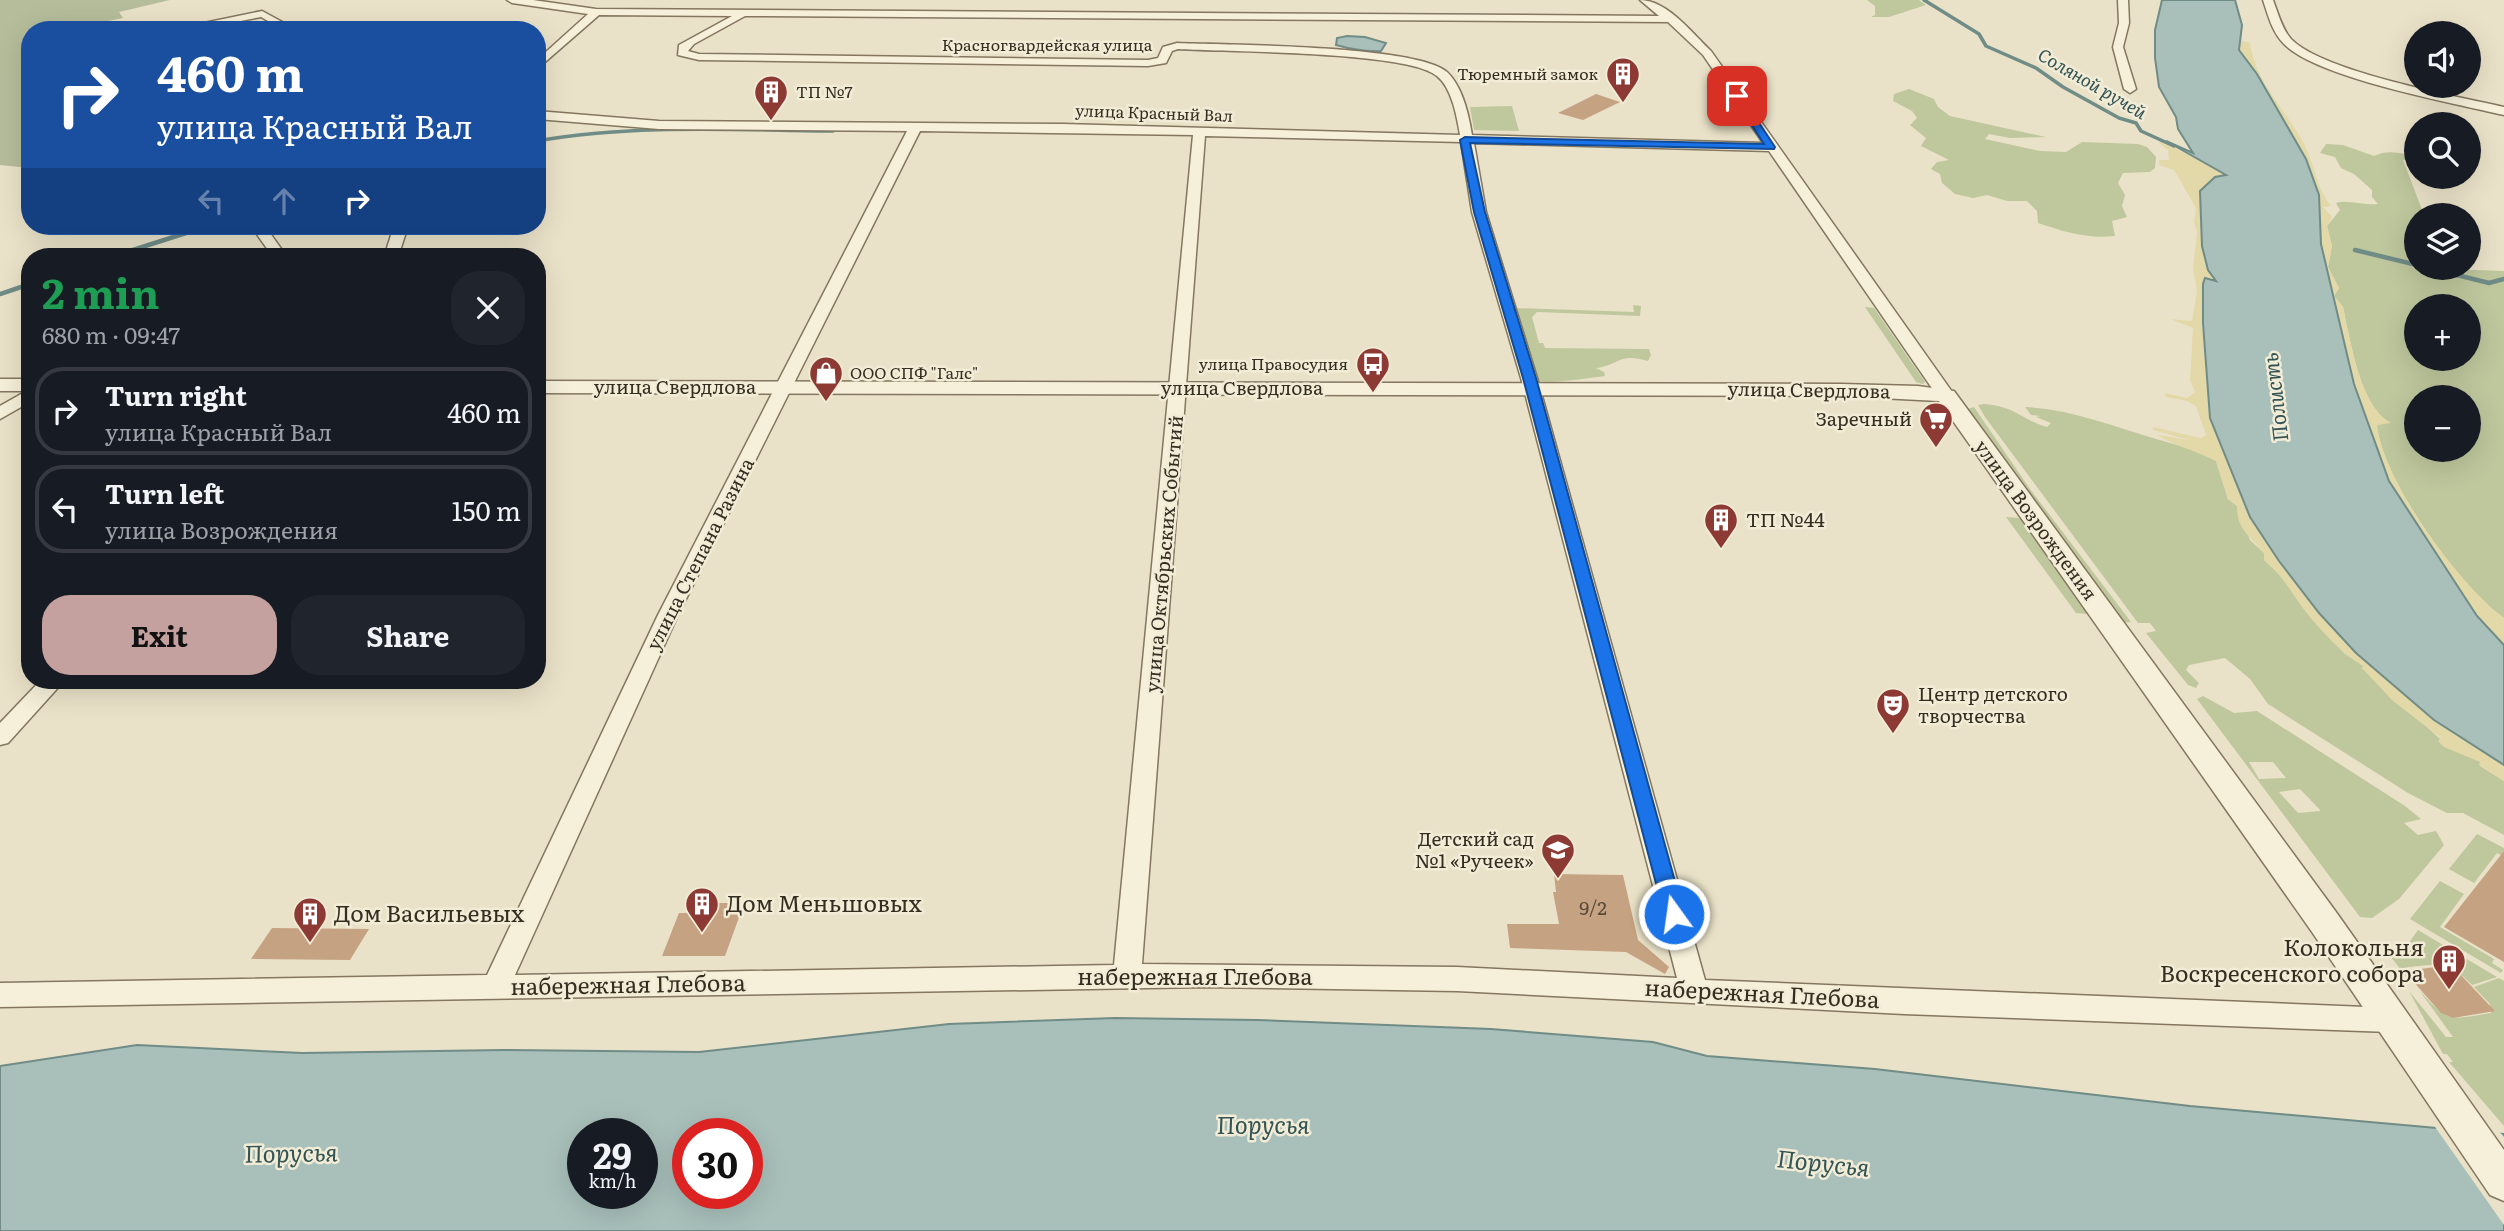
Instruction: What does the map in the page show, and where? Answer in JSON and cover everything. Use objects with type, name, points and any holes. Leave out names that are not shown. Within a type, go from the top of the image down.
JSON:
[{"type":"street","points":[[512,0],[596,12],[1670,19]]},
{"type":"street","name":"улица Возрождения","points":[[1645,0],[1707,52],[1946,396],[2324,922],[2413,1054]]},
{"type":"street","points":[[2123,0],[2124,23],[2118,47],[2130,89]]},
{"type":"street","points":[[2268,0],[2284,38],[2303,53],[2350,71],[2504,111]]},
{"type":"street","points":[[546,58],[596,12]]},
{"type":"street","points":[[224,21],[262,14],[275,21]]},
{"type":"street","name":"Красногвардейская улица","points":[[741,14],[723,28],[690,42],[683,47],[682,52],[712,57],[1148,63],[1162,61],[1167,49],[1177,46],[1371,54],[1427,64],[1444,75],[1460,103],[1465,140]]},
{"type":"street","name":"улица Красный Вал","points":[[546,118],[672,125],[916,126],[1771,147]]},
{"type":"street","name":"улица Степана Разина","points":[[495,988],[668,615],[916,126]]},
{"type":"street","name":"улица Октябрьских Событий","points":[[1128,976],[1179,388],[1196,148],[1200,132]]},
{"type":"street","points":[[1465,140],[1479,212],[1532,390],[1694,990]]},
{"type":"street","points":[[0,385],[21,385]]},
{"type":"street","name":"улица Свердлова","points":[[546,387],[1841,390],[1918,392],[1946,396]]},
{"type":"street","points":[[0,414],[21,400]]},
{"type":"street","points":[[0,737],[45,689]]},
{"type":"street","name":"набережная Глебова","points":[[0,995],[1128,976],[1457,979],[1904,1002],[2390,1020]]},
{"type":"street","points":[[2413,1054],[2504,1182]]},
{"type":"green space","points":[[0,0],[170,0],[119,12],[123,18],[108,21],[21,21],[21,167],[0,165]]},
{"type":"green space","points":[[1867,0],[1919,0],[1926,5],[1889,17],[1871,17],[1875,15],[1875,6]]},
{"type":"green space","points":[[1909,89],[1934,99],[1938,107],[1950,116],[2046,137],[2010,138],[1989,134],[1985,139],[2040,151],[2066,152],[2082,142],[2138,144],[2147,147],[2156,157],[2155,168],[2150,172],[2123,173],[2118,183],[2125,195],[2122,206],[2127,217],[2112,221],[2115,236],[2085,236],[2038,223],[2037,211],[2027,201],[2007,201],[1987,195],[1973,198],[1955,194],[1942,183],[1940,174],[1931,169],[1937,162],[1949,160],[1921,146],[1926,138],[1910,125],[1917,118],[1912,111],[1893,101],[1894,94]]},
{"type":"green space","points":[[1512,106],[1519,131],[1474,130],[1470,107]]},
{"type":"green space","points":[[2326,144],[2343,145],[2374,156],[2390,152],[2404,154],[2404,189],[2414,189],[2419,203],[2404,203],[2404,280],[2481,280],[2481,270],[2504,271],[2504,618],[2486,603],[2445,557],[2408,501],[2382,447],[2377,425],[2389,422],[2379,414],[2364,387],[2343,307],[2334,296],[2339,288],[2328,267],[2332,246],[2327,226],[2340,210],[2336,203],[2378,204],[2372,197],[2372,190],[2354,174],[2341,168],[2335,157],[2320,153]]},
{"type":"green space","points":[[1633,305],[1641,306],[1640,316],[1537,312],[1532,317],[1539,343],[1543,343],[1545,348],[1649,349],[1651,355],[1648,361],[1625,358],[1596,368],[1604,372],[1605,376],[1558,381],[1534,380],[1513,308],[1634,312]]},
{"type":"green space","points":[[1865,307],[1874,308],[1925,382],[1923,384],[1916,382]]},
{"type":"green space","points":[[1978,405],[2003,407],[2047,427],[2051,423],[2036,417],[2041,416],[2031,415],[2025,407],[2075,415],[2179,446],[2216,461],[2228,499],[2237,506],[2250,540],[2264,553],[2264,560],[2281,576],[2311,618],[2345,654],[2364,666],[2362,668],[2450,748],[2481,762],[2480,766],[2504,781],[2504,835],[2463,813],[2447,813],[2408,793],[2268,704],[2250,679],[2225,658],[2189,665],[2186,670],[2199,683],[2196,688],[2188,685],[2146,633],[2156,631],[2150,623],[2138,623],[1985,417]]},
{"type":"green space","points":[[1974,407],[2030,489],[2131,622],[2123,623],[1967,409]]},
{"type":"green space","points":[[2006,517],[2021,518],[2088,614],[2076,613]]},
{"type":"green space","points":[[2203,696],[2234,713],[2257,711],[2405,806],[2421,819],[2404,823],[2418,835],[2436,831],[2444,845],[2399,899],[2372,918],[2360,917],[2197,699]],"holes":[[[2249,762],[2273,762],[2286,778],[2259,779]],[[2300,789],[2320,810],[2320,811],[2298,813],[2279,792]]]},
{"type":"green space","points":[[2477,834],[2504,848],[2504,857],[2497,853],[2474,883],[2449,869]]},
{"type":"green space","points":[[2440,881],[2464,894],[2440,927],[2494,959],[2492,963],[2503,970],[2501,973],[2410,919]]},
{"type":"green space","points":[[2418,930],[2497,977],[2472,985],[2450,968],[2428,965],[2408,967],[2407,972],[2412,984],[2384,948],[2393,952],[2403,951]]},
{"type":"green space","points":[[2499,978],[2504,981],[2504,1126],[2449,1062],[2453,1062],[2447,1054],[2443,1054],[2409,991],[2446,1037],[2453,1037],[2419,990],[2444,1014],[2450,1016],[2457,1018],[2491,1013],[2490,1004],[2474,987]]},
{"type":"sand","points":[[2239,40],[2250,43],[2259,72],[2307,150],[2323,193],[2331,206],[2323,207],[2332,217],[2327,226],[2332,246],[2328,267],[2339,288],[2334,296],[2343,307],[2353,354],[2364,388],[2380,414],[2391,423],[2377,425],[2382,448],[2393,474],[2408,502],[2446,557],[2466,582],[2504,618],[2504,645],[2477,616],[2389,481],[2354,384],[2321,244],[2319,195],[2257,74],[2239,50]]},
{"type":"sand","points":[[2161,141],[2227,175],[2200,191],[2202,246],[2216,282],[2203,323],[2210,418],[2250,517],[2279,561],[2319,613],[2434,720],[2504,765],[2504,781],[2479,765],[2480,762],[2444,747],[2438,741],[2441,738],[2393,701],[2363,666],[2328,637],[2264,560],[2264,553],[2245,532],[2239,521],[2237,506],[2228,499],[2216,461],[2158,435],[2189,440],[2153,430],[2153,427],[2201,438],[2206,435],[2196,406],[2187,401],[2166,397],[2165,393],[2187,398],[2195,392],[2190,380],[2193,328],[2170,319],[2192,321],[2197,291],[2193,268],[2197,233],[2194,222],[2196,208],[2174,170],[2159,165],[2159,160],[2169,160],[2168,150],[2158,142]]},
{"type":"water","name":"Полисть","points":[[2162,0],[2235,0],[2242,25],[2239,50],[2257,74],[2306,159],[2319,195],[2321,244],[2354,384],[2389,481],[2477,616],[2504,645],[2504,765],[2434,720],[2356,653],[2319,613],[2279,561],[2250,517],[2210,418],[2203,323],[2203,284],[2205,278],[2216,281],[2208,270],[2202,246],[2200,191],[2215,177],[2226,175],[2166,141],[2193,153],[2178,129],[2176,117],[2159,87],[2155,30]]},
{"type":"water","points":[[1365,37],[1386,43],[1381,51],[1357,50],[1336,45],[1337,38]]},
{"type":"water","name":"Порусья","points":[[1115,1018],[1257,1020],[1491,1029],[1653,1042],[1707,1056],[1875,1069],[2190,1106],[2504,1134],[2504,1231],[0,1231],[0,1066],[137,1045],[302,1053],[503,1050],[699,1052],[949,1024]]},
{"type":"pier","points":[[2433,1124],[2498,1130],[2504,1137],[2504,1225]]},
{"type":"building","points":[[1596,94],[1620,102],[1583,120],[1558,113]]},
{"type":"building","points":[[2504,851],[2504,962],[2444,927]]},
{"type":"building","points":[[1554,874],[1623,875],[1638,940],[1669,967],[1665,974],[1626,952],[1510,948],[1507,924],[1559,924],[1553,892],[1556,892]]},
{"type":"building","name":"Дом Меньшовых","points":[[706,903],[734,903],[730,912],[741,912],[725,956],[662,956],[679,913],[702,913]]},
{"type":"building","name":"Дом Васильевых","points":[[272,928],[369,929],[350,960],[251,959]]},
{"type":"building","name":"Колокольня Воскресенского собора","points":[[2444,966],[2456,970],[2495,1011],[2453,1018],[2441,1013],[2404,971]]},
{"type":"waterway","name":"Соляной ручей","points":[[1924,0],[1979,34],[1986,46],[2036,68],[2063,87],[2119,118],[2136,123],[2141,131],[2174,146]]},
{"type":"waterway","points":[[546,140],[647,130],[833,131]]},
{"type":"waterway","points":[[139,248],[180,235]]},
{"type":"waterway","points":[[2355,250],[2404,262]]},
{"type":"waterway","points":[[2477,280],[2489,283],[2504,279]]},
{"type":"waterway","points":[[0,294],[21,287]]},
{"type":"place","name":"Тюремный замок","points":[[1623,104]]},
{"type":"place","name":"ТП №7","points":[[771,122]]},
{"type":"place","name":"улица Правосудия","points":[[1373,394]]},
{"type":"place","name":"ООО СПФ \"Галс\"","points":[[826,403]]},
{"type":"place","name":"Заречный","points":[[1936,449]]},
{"type":"place","name":"ТП №44","points":[[1721,550]]},
{"type":"place","name":"Центр детского творчества","points":[[1893,735]]},
{"type":"place","name":"Детский сад №1 «Ручеек»","points":[[1558,880]]},
{"type":"place","name":"Дом Меньшовых","points":[[702,934]]},
{"type":"place","name":"Дом Васильевых","points":[[310,944]]},
{"type":"place","name":"Колокольня Воскресенского собора","points":[[2449,991]]},
{"type":"route","points":[[1674,914],[1529,378],[1479,212],[1465,140],[1771,147],[1737,96]]}]
